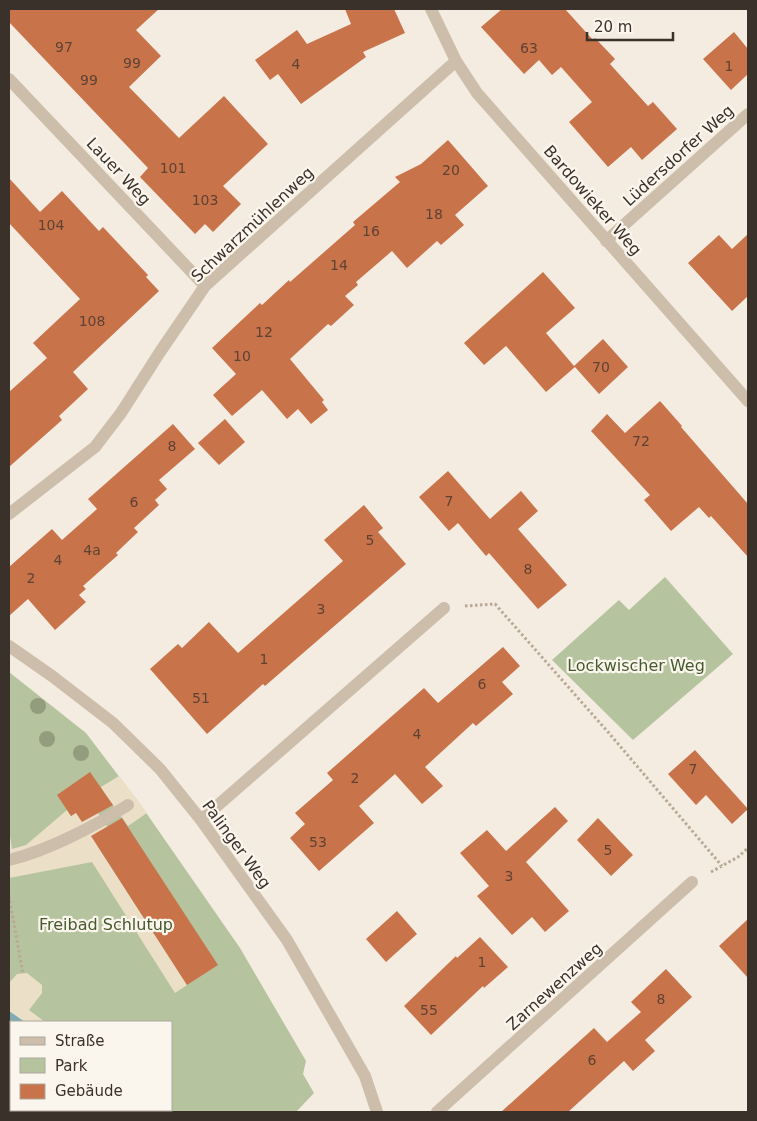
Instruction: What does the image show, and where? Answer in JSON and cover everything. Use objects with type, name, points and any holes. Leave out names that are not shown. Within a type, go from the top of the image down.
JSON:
[{"type":"street","name":"Bardowieker Weg","points":[[431,9],[456,61],[478,93],[748,401]]},
{"type":"street","name":"Schwarzmühlenweg","points":[[9,514],[95,447],[121,413],[205,286],[456,61]]},
{"type":"street","name":"Lauer Weg","points":[[9,79],[205,286]]},
{"type":"street","name":"Lüdersdorfer Weg","points":[[606,241],[748,114]]},
{"type":"street","points":[[200,820],[444,608]]},
{"type":"street","name":"Palinger Weg","points":[[9,646],[113,723],[160,769],[200,820],[287,940],[365,1076],[377,1112]]},
{"type":"street","points":[[9,860],[26,856],[103,821],[128,805]]},
{"type":"street","name":"Zarnewenzweg","points":[[437,1112],[692,882]]},
{"type":"path","points":[[444,608],[495,604],[608,732],[722,866]]},
{"type":"path","points":[[692,882],[738,857],[748,848]]},
{"type":"path","points":[[9,896],[23,974]]},
{"type":"green space","name":"Lockwischer Weg","points":[[665,577],[733,654],[633,740],[552,660],[619,600],[629,610]]},
{"type":"green space","name":"Freibad Schlutup","points":[[9,672],[86,733],[140,804],[240,948],[306,1061],[303,1074],[314,1093],[296,1112],[9,1112]]},
{"type":"shaded area","points":[[119,776],[147,813],[128,826],[110,801],[96,810],[112,834],[97,845],[187,985],[175,993],[92,862],[9,878],[9,829],[12,849],[26,845],[67,810],[71,816],[104,793],[101,787]]},
{"type":"shaded area","points":[[27,973],[42,985],[42,993],[29,1010],[44,1021],[10,1021],[10,1111],[41,1112],[9,1112],[9,983],[17,974]]},
{"type":"water","points":[[9,1011],[24,1021],[10,1021],[10,1111],[30,1112],[9,1112]]},
{"type":"building","points":[[9,9],[159,9],[136,30],[161,56],[129,87],[179,138],[224,96],[268,144],[223,186],[241,204],[213,232],[205,224],[195,234],[140,177],[148,168],[9,22]]},
{"type":"building","points":[[345,9],[394,9],[405,33],[363,52],[366,57],[301,104],[278,74],[270,80],[255,60],[297,30],[307,44],[351,24]]},
{"type":"building","points":[[502,9],[565,9],[593,40],[595,38],[615,59],[610,64],[648,106],[653,102],[677,129],[642,160],[631,147],[608,167],[569,122],[592,102],[561,67],[552,75],[539,60],[524,74],[481,27]]},
{"type":"building","points":[[734,32],[748,49],[748,74],[731,90],[703,59]]},
{"type":"building","points":[[448,140],[488,186],[455,215],[464,225],[441,245],[437,241],[407,268],[392,251],[356,282],[358,285],[345,296],[354,305],[331,326],[328,324],[290,359],[324,400],[322,402],[328,410],[311,424],[298,409],[287,419],[262,390],[232,416],[213,395],[236,374],[212,348],[260,303],[262,305],[355,225],[353,222],[400,182],[395,177],[421,164]]},
{"type":"building","points":[[9,178],[40,212],[62,191],[99,231],[103,227],[148,275],[146,277],[159,291],[73,372],[88,389],[59,416],[62,420],[9,467],[9,392],[47,358],[33,343],[80,299],[9,223]]},
{"type":"building","points":[[748,234],[748,296],[732,311],[688,263],[719,235],[732,249]]},
{"type":"building","points":[[543,272],[575,308],[546,333],[574,366],[603,339],[628,367],[599,394],[575,367],[546,392],[506,346],[484,365],[464,343]]},
{"type":"building","points":[[660,401],[748,504],[748,557],[711,516],[709,518],[699,507],[671,531],[644,500],[650,495],[591,431],[607,414],[625,433]]},
{"type":"building","points":[[225,419],[245,442],[219,465],[198,443]]},
{"type":"building","points":[[173,424],[195,449],[159,480],[167,489],[155,500],[159,505],[134,528],[138,532],[116,553],[118,555],[83,586],[86,589],[79,595],[86,602],[55,630],[28,599],[9,616],[9,567],[52,529],[62,540],[97,509],[88,499]]},
{"type":"building","points":[[448,471],[490,519],[521,491],[538,511],[518,529],[567,585],[538,609],[489,553],[486,556],[458,523],[449,531],[419,497]]},
{"type":"building","points":[[364,505],[383,528],[378,532],[406,564],[265,686],[263,684],[207,734],[150,669],[178,644],[182,648],[209,622],[238,653],[343,561],[324,540]]},
{"type":"building","points":[[503,647],[520,666],[502,682],[513,694],[476,726],[473,723],[425,767],[443,786],[422,804],[395,774],[359,806],[374,823],[319,871],[290,838],[305,824],[295,813],[333,780],[327,773],[424,688],[438,703]]},
{"type":"building","points":[[695,750],[748,809],[732,824],[706,795],[696,805],[668,774]]},
{"type":"building","points":[[90,772],[113,805],[82,822],[76,813],[71,816],[57,795]]},
{"type":"building","points":[[555,807],[568,821],[526,862],[569,911],[545,932],[532,917],[512,935],[477,896],[489,886],[460,853],[487,830],[506,851]]},
{"type":"building","points":[[122,818],[218,965],[187,985],[91,836]]},
{"type":"building","points":[[598,818],[633,855],[611,876],[577,840]]},
{"type":"building","points":[[397,911],[417,934],[386,962],[366,939]]},
{"type":"building","points":[[748,919],[748,978],[719,946]]},
{"type":"building","points":[[480,937],[508,967],[484,988],[483,986],[431,1035],[404,1006],[456,956],[457,958]]},
{"type":"building","points":[[666,969],[692,997],[645,1040],[655,1051],[633,1071],[624,1061],[568,1112],[501,1112],[594,1028],[607,1042],[641,1012],[631,1002]]}]
